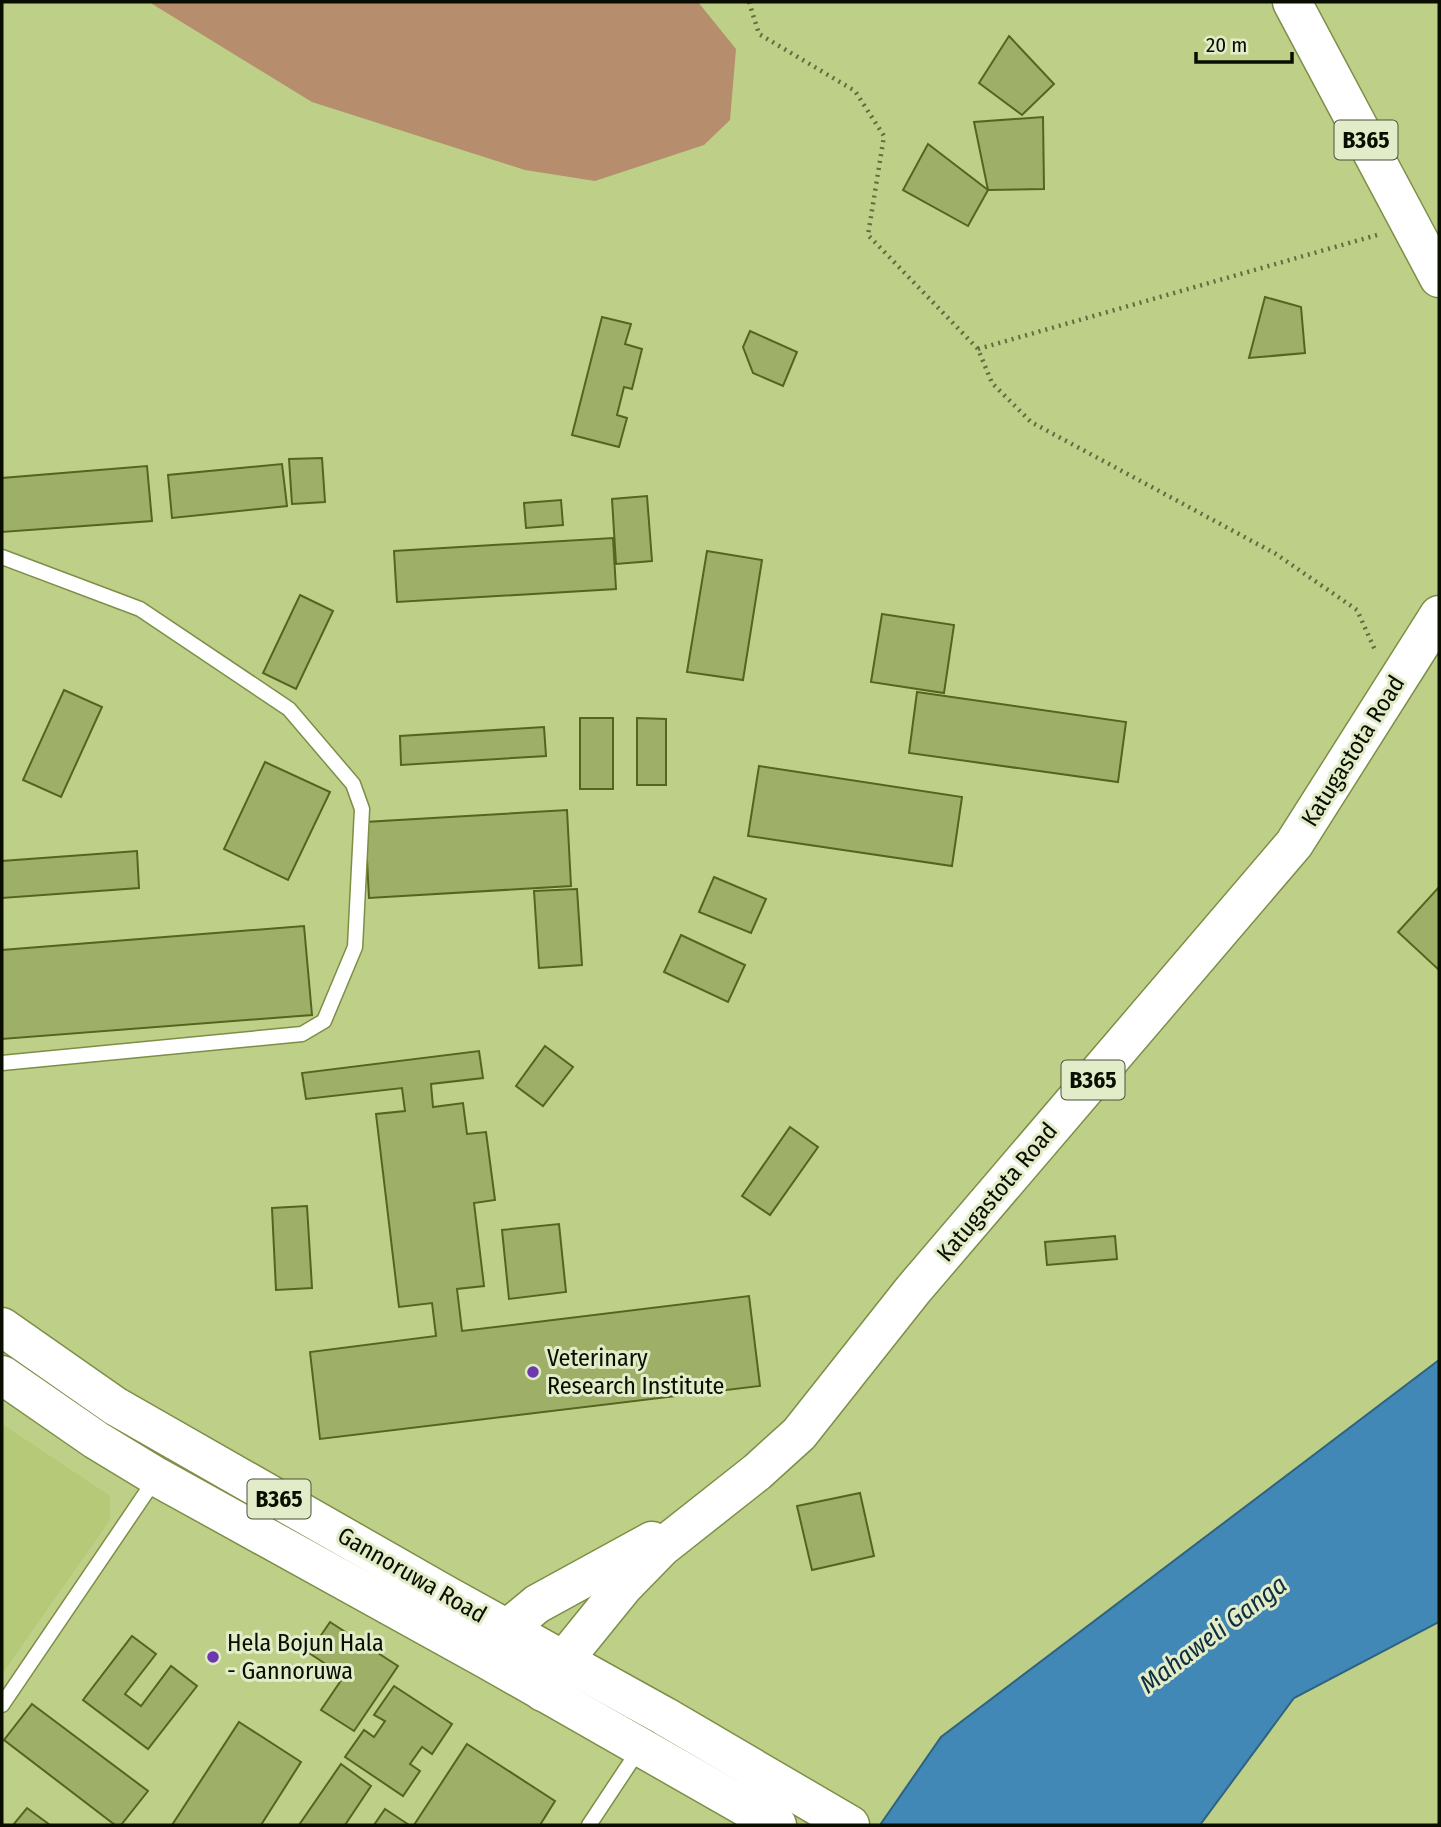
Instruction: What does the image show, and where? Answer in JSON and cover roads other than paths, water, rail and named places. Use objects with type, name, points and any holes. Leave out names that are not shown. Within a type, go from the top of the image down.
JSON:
[{"type":"main road","name":"B365","points":[[1292,2],[1439,278]]},
{"type":"main road","name":"Katugastota Road","points":[[543,1692],[563,1661],[642,1567],[662,1547],[757,1472],[799,1434],[913,1290],[1294,844],[1439,615]]},
{"type":"main road","name":"Gannoruwa Road","points":[[2,1327],[116,1406],[498,1644],[543,1692],[652,1732]]},
{"type":"main road","name":"Gannoruwa Road","points":[[2,1374],[96,1440],[157,1477],[498,1644],[563,1661],[652,1732],[782,1814],[850,1825]]},
{"type":"main road","name":"Katugastota Road","points":[[498,1644],[537,1604],[706,1511]]},
{"type":"lane","points":[[2,557],[140,609],[289,709],[353,783],[362,809],[355,947],[324,1021],[302,1034],[2,1063]]},
{"type":"lane","points":[[2,1705],[157,1477]]},
{"type":"lane","points":[[589,1825],[652,1732]]},
{"type":"water","name":"Mahaweli Ganga","points":[[1439,1360],[1439,1622],[1294,1698],[1200,1825],[880,1825],[941,1737]]},
{"type":"place","name":"Veterinary Research Institute","points":[[533,1372]]},
{"type":"place","name":"Hela Bojun Hala - Gannoruwa","points":[[213,1657]]}]
